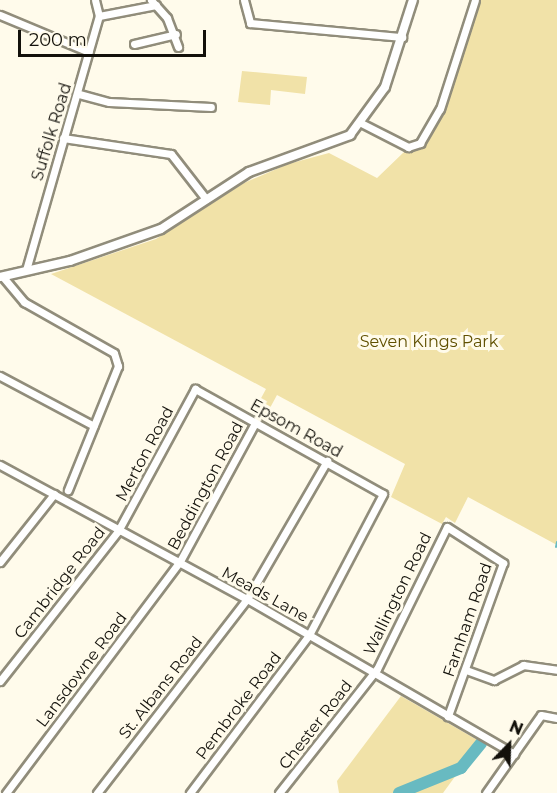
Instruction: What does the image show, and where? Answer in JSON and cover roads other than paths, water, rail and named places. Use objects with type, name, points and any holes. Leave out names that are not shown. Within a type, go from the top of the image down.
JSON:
[{"type":"street","name":"Suffolk Road","points":[[26,270],[63,138],[79,94],[99,16],[95,0]]},
{"type":"street","points":[[244,0],[250,23],[402,37]]},
{"type":"street","points":[[68,490],[118,366],[114,353],[24,302],[2,277],[161,229],[249,172],[337,142],[363,124],[385,87],[413,0]]},
{"type":"street","points":[[363,124],[408,147],[420,142],[440,109],[475,0]]},
{"type":"street","points":[[99,16],[153,2],[176,34],[178,47]]},
{"type":"street","points":[[0,15],[89,52]]},
{"type":"street","points":[[134,44],[176,34]]},
{"type":"street","points":[[79,94],[109,102],[211,107]]},
{"type":"street","points":[[63,138],[171,154],[206,199]]},
{"type":"street","points":[[0,376],[94,426]]},
{"type":"street","name":"Epsom Road","points":[[195,389],[256,421],[383,494]]},
{"type":"street","name":"Merton Road","points":[[118,531],[195,389]]},
{"type":"street","name":"Beddington Road","points":[[179,563],[256,421]]},
{"type":"street","name":"St. Albans Road","points":[[97,793],[247,599],[327,461]]},
{"type":"street","name":"Meads Lane","points":[[0,465],[247,599],[514,754]]},
{"type":"street","points":[[0,562],[54,494]]},
{"type":"street","name":"Pembroke Road","points":[[190,793],[309,635],[383,494]]},
{"type":"street","name":"Farnham Road","points":[[447,527],[503,560],[448,716]]},
{"type":"street","name":"Wallington Road","points":[[374,673],[447,527]]},
{"type":"street","name":"Cambridge Road","points":[[0,681],[118,531]]},
{"type":"street","name":"Lansdowne Road","points":[[6,793],[179,563]]},
{"type":"street","points":[[466,670],[494,680],[523,665],[557,670]]},
{"type":"street","name":"Chester Road","points":[[279,793],[374,673]]},
{"type":"street","points":[[486,793],[541,715],[557,718]]},
{"type":"waterway","points":[[556,547],[557,542]]},
{"type":"waterway","points":[[399,793],[461,768],[481,743]]},
{"type":"park label","name":"Seven Kings Park","points":[[429,342]]}]
